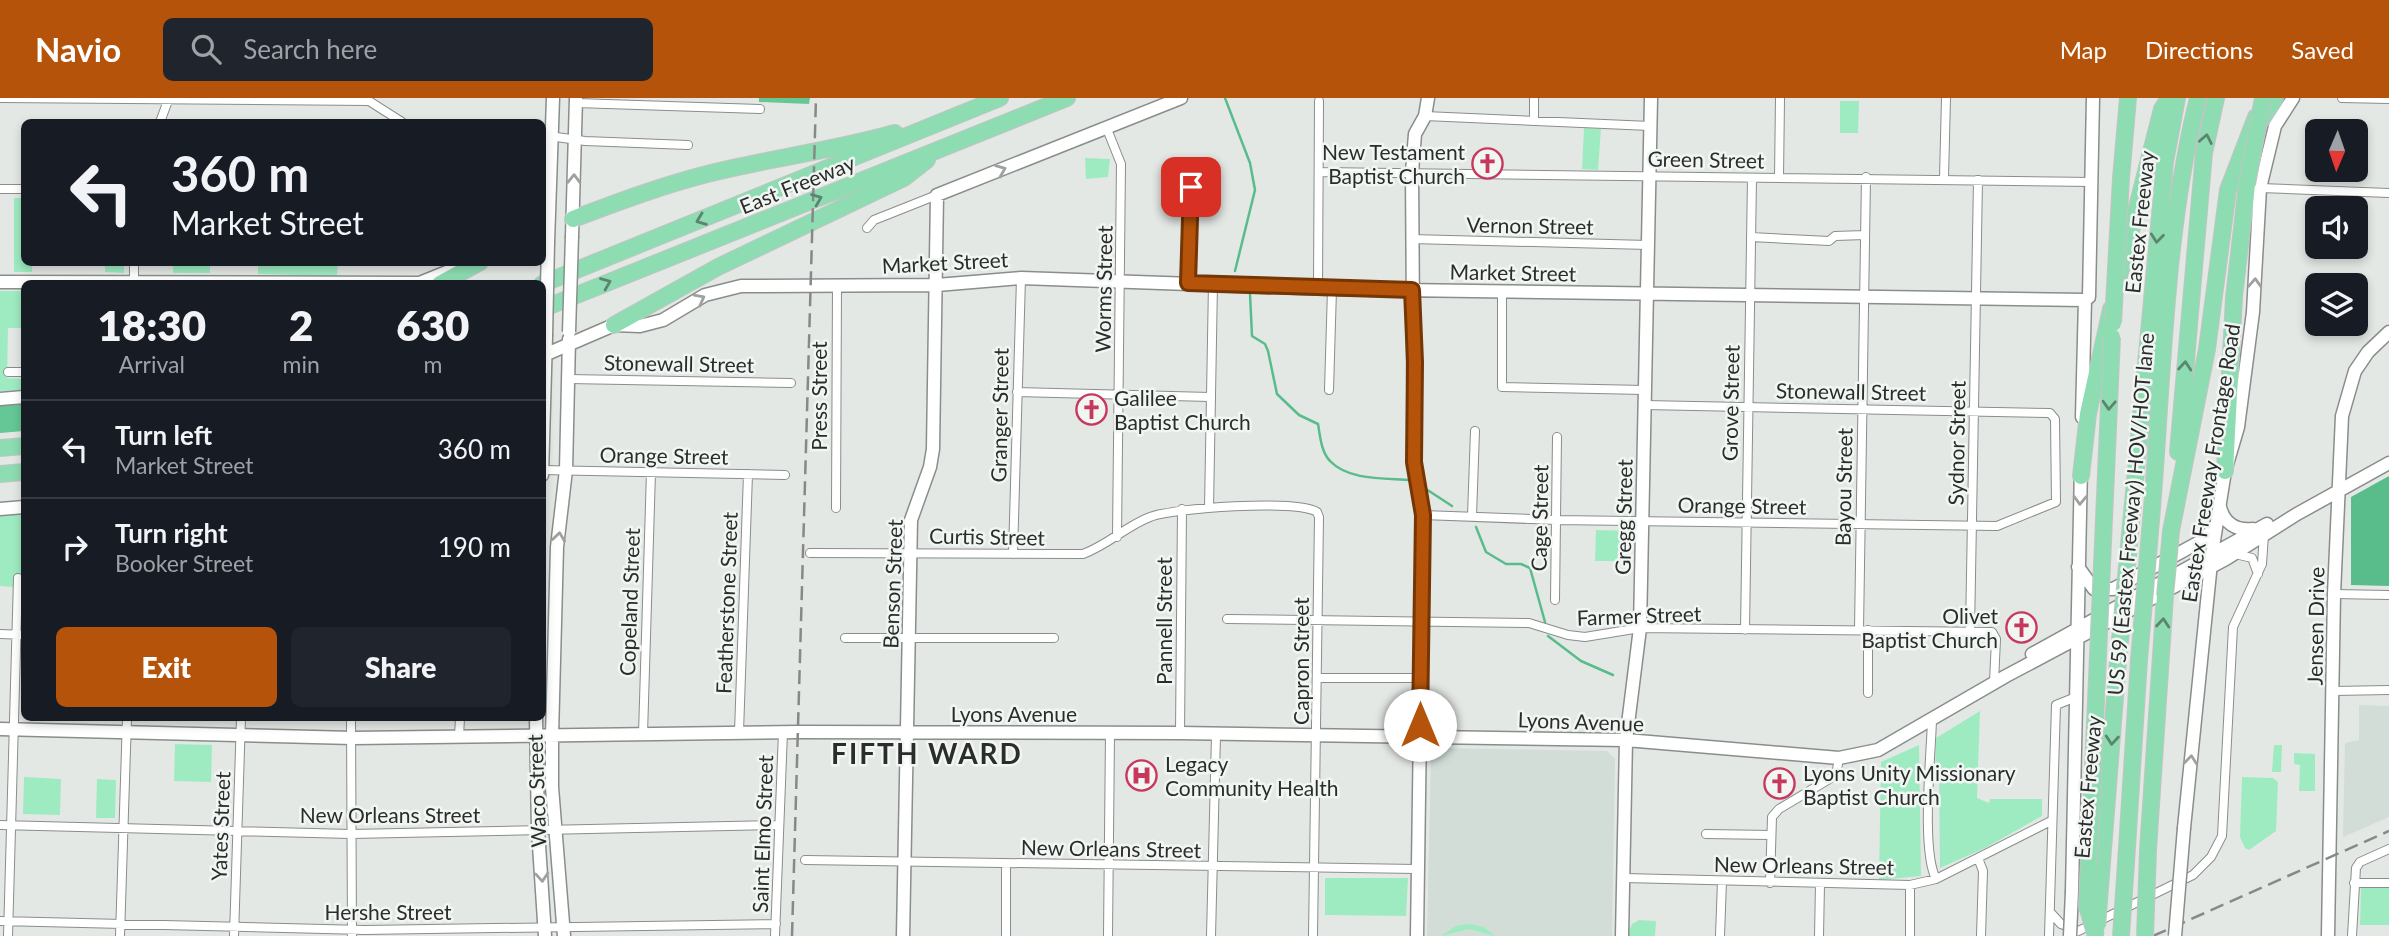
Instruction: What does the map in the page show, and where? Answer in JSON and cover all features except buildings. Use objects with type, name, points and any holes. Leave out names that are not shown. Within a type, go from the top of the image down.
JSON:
[{"type":"highway","name":"East Freeway","points":[[546,282],[1000,98]]},
{"type":"highway","name":"East Freeway","points":[[546,307],[1067,98]]},
{"type":"highway","points":[[2096,936],[2087,906],[2115,238],[2128,98]]},
{"type":"highway","points":[[2124,148],[2137,98]]},
{"type":"highway","points":[[2081,476],[2099,354],[2162,109],[2169,98]]},
{"type":"highway","name":"Eastex Freeway","points":[[2096,936],[2117,672],[2165,162],[2176,98]]},
{"type":"highway","name":"US 59 (Eastex Freeway) HOV/HOT lane","points":[[2121,936],[2139,660],[2172,259],[2186,144],[2198,98]]},
{"type":"highway","points":[[2145,936],[2160,650],[2204,153],[2216,98]]},
{"type":"highway","points":[[2171,531],[2207,349],[2224,218],[2236,164],[2263,98]]},
{"type":"highway","points":[[2225,471],[2234,297],[2254,186],[2263,98]]},
{"type":"highway","points":[[2236,164],[2275,98]]},
{"type":"highway","points":[[572,227],[682,181],[858,143],[968,111]]},
{"type":"highway","points":[[614,325],[718,267],[904,178],[943,148]]},
{"type":"highway","points":[[444,273],[467,266]]},
{"type":"highway","points":[[0,448],[21,446]]},
{"type":"highway","points":[[0,474],[21,472]]},
{"type":"street","points":[[0,98],[370,99],[398,119]]},
{"type":"street","points":[[161,119],[169,98]]},
{"type":"street","points":[[546,336],[546,136],[553,98]]},
{"type":"street","points":[[867,228],[874,220],[1181,98]]},
{"type":"street","points":[[1417,936],[1423,515],[1414,462],[1415,362],[1411,239],[1415,134],[1425,116],[1427,98]]},
{"type":"street","points":[[1534,98],[1534,121]]},
{"type":"street","name":"Gregg Street","points":[[1622,936],[1626,740],[1640,628],[1651,98]]},
{"type":"street","points":[[1779,178],[1780,98]]},
{"type":"street","points":[[1944,178],[1947,98]]},
{"type":"street","points":[[2072,934],[2078,566],[2085,300],[2089,297],[2093,98]]},
{"type":"street","points":[[2293,98],[2276,126],[2254,186],[2389,193]]},
{"type":"street","points":[[2342,98],[2389,99]]},
{"type":"street","points":[[576,101],[760,109]]},
{"type":"street","name":"Waco Street","points":[[564,931],[555,830],[549,605],[566,470],[576,101]]},
{"type":"street","points":[[1318,288],[1319,101]]},
{"type":"street","points":[[1425,116],[1650,126]]},
{"type":"street","name":"Worms Street","points":[[1107,129],[1121,164],[1122,280],[1117,537]]},
{"type":"street","points":[[546,136],[688,145]]},
{"type":"street","name":"Green Street","points":[[1320,172],[2092,182]]},
{"type":"street","name":"Bayou Street","points":[[1866,177],[1861,524],[1863,630],[1868,693]]},
{"type":"street","name":"Grove Street","points":[[1745,630],[1752,178]]},
{"type":"street","name":"Sydnor Street","points":[[1970,632],[1978,180]]},
{"type":"street","points":[[1188,283],[1191,187]]},
{"type":"street","points":[[0,189],[21,189]]},
{"type":"street","name":"Benson Street","points":[[903,936],[911,553],[914,510],[930,467],[933,449],[937,194]]},
{"type":"street","points":[[547,234],[572,227]]},
{"type":"street","points":[[1751,237],[1829,241],[1835,236],[1865,235]]},
{"type":"street","name":"Vernon Street","points":[[1411,239],[1648,245]]},
{"type":"street","points":[[425,280],[444,273]]},
{"type":"street","name":"Market Street","points":[[614,325],[640,326],[663,320],[722,289],[937,285],[1021,278],[1502,293],[1749,293],[2085,300]]},
{"type":"street","name":"Granger Street","points":[[1013,554],[1021,278]]},
{"type":"street","points":[[0,282],[21,282]]},
{"type":"street","points":[[1117,537],[1146,518],[1182,509],[1209,508],[1213,283]]},
{"type":"street","name":"Press Street","points":[[836,508],[837,285]]},
{"type":"street","points":[[1329,390],[1332,289]]},
{"type":"street","points":[[1502,293],[1502,387],[1645,390]]},
{"type":"street","points":[[546,354],[569,339],[614,325]]},
{"type":"street","name":"Jensen Drive","points":[[2328,936],[2334,594],[2342,416],[2347,391],[2360,363],[2389,332]]},
{"type":"street","points":[[8,372],[21,372]]},
{"type":"street","name":"Stonewall Street","points":[[568,379],[791,383]]},
{"type":"street","points":[[1017,392],[1210,397]]},
{"type":"street","points":[[0,399],[21,397]]},
{"type":"street","name":"Stonewall Street","points":[[1645,405],[1973,411],[2054,416],[2056,502]]},
{"type":"street","points":[[1472,516],[1475,431]]},
{"type":"street","name":"Cage Street","points":[[1555,600],[1557,437]]},
{"type":"street","name":"Lyons Avenue","points":[[2077,634],[2212,553],[2297,514],[2389,463]]},
{"type":"street","name":"Eastex Freeway Frontage Road","points":[[2175,936],[2212,553],[2225,471]]},
{"type":"street","name":"Orange Street","points":[[546,472],[785,475]]},
{"type":"street","name":"Copeland Street","points":[[643,734],[651,472]]},
{"type":"street","name":"Featherstone Street","points":[[739,732],[748,474]]},
{"type":"street","points":[[2072,934],[2193,875],[2211,857],[2222,836],[2233,627],[2262,564],[2262,531],[2243,530],[2230,524],[2222,516],[2220,501]]},
{"type":"street","name":"Orange Street","points":[[1423,515],[1556,520],[1971,526],[2008,524],[2056,502]]},
{"type":"street","points":[[0,509],[21,507]]},
{"type":"street","name":"Capron Street","points":[[1209,508],[1305,508],[1317,512],[1319,517],[1318,736],[1313,936]]},
{"type":"street","name":"Pannell Street","points":[[1180,733],[1182,509]]},
{"type":"street","points":[[2078,566],[2094,589],[2113,589],[2205,539],[2217,521]]},
{"type":"street","name":"Lyons Avenue","points":[[0,729],[353,738],[907,732],[1626,740],[1839,758],[1878,750],[2000,679],[2019,662],[2211,568],[2262,531]]},
{"type":"street","name":"Curtis Street","points":[[810,553],[1083,554],[1117,537]]},
{"type":"street","name":"Eastex Freeway Frontage Road","points":[[2232,555],[2248,555],[2257,565],[2258,574]]},
{"type":"street","points":[[8,936],[4,921],[5,825],[15,729],[12,718],[20,635],[18,578]]},
{"type":"street","points":[[2334,594],[2389,595]]},
{"type":"street","name":"Farmer Street","points":[[1227,619],[1529,623],[1568,635],[1585,637],[1640,628],[1970,632]]},
{"type":"street","points":[[1970,632],[1996,634],[2000,679]]},
{"type":"street","points":[[0,634],[20,635]]},
{"type":"street","points":[[845,638],[1054,638]]},
{"type":"street","points":[[1318,678],[1420,678]]},
{"type":"street","points":[[2333,691],[2389,691]]},
{"type":"street","points":[[2049,936],[2056,705],[2076,697]]},
{"type":"street","points":[[1932,720],[1929,835],[1930,864],[1936,879]]},
{"type":"street","points":[[120,936],[127,721]]},
{"type":"street","name":"Yates Street","points":[[234,936],[241,721]]},
{"type":"street","points":[[351,721],[352,933]]},
{"type":"street","points":[[460,721],[460,737]]},
{"type":"street","name":"Waco Street","points":[[536,721],[538,830],[545,932]]},
{"type":"street","name":"Saint Elmo Street","points":[[775,936],[783,732]]},
{"type":"street","points":[[1108,936],[1110,733]]},
{"type":"street","points":[[1211,936],[1216,735]]},
{"type":"street","points":[[1770,883],[1774,813],[1836,775],[1839,758]]},
{"type":"street","name":"New Orleans Street","points":[[1623,878],[1910,885],[1936,879],[2051,821]]},
{"type":"street","name":"New Orleans Street","points":[[5,825],[351,834],[779,825]]},
{"type":"street","points":[[1706,834],[1771,835]]},
{"type":"street","points":[[2352,936],[2354,883],[2360,862],[2389,849]]},
{"type":"street","points":[[1978,858],[1983,871],[1981,936]]},
{"type":"street","name":"New Orleans Street","points":[[805,860],[1417,869]]},
{"type":"street","points":[[1006,864],[1006,936]]},
{"type":"street","points":[[1720,936],[1722,881]]},
{"type":"street","points":[[2354,883],[2389,883]]},
{"type":"street","points":[[1819,936],[1820,884]]},
{"type":"street","points":[[1910,885],[1910,936]]},
{"type":"street","points":[[2049,912],[2072,934]]},
{"type":"street","name":"Hershe Street","points":[[4,921],[234,926],[352,933],[545,932],[776,924]]},
{"type":"shaded area","points":[[759,98],[810,98],[809,104],[759,102]]},
{"type":"shaded area","points":[[1840,101],[1859,101],[1858,133],[1840,133]]},
{"type":"shaded area","points":[[1584,128],[1601,129],[1598,170],[1582,169]]},
{"type":"shaded area","points":[[1085,158],[1110,159],[1108,177],[1086,179]]},
{"type":"shaded area","points":[[14,198],[21,198],[21,266],[32,266],[32,272],[14,272]]},
{"type":"shaded area","points":[[105,266],[124,266],[124,273],[105,272]]},
{"type":"shaded area","points":[[173,266],[210,266],[210,273],[173,273]]},
{"type":"shaded area","points":[[258,266],[338,266],[337,276],[258,274]]},
{"type":"shaded area","points":[[0,291],[21,291],[21,328],[8,328],[7,378],[21,379],[21,390],[0,391]]},
{"type":"shaded area","points":[[21,402],[21,431],[0,433],[0,404]]},
{"type":"shaded area","points":[[2389,476],[2389,586],[2351,585],[2351,497]]},
{"type":"shaded area","points":[[21,514],[21,575],[14,574],[13,587],[0,586],[0,516]]},
{"type":"shaded area","points":[[1596,530],[1628,531],[1628,561],[1595,561]]},
{"type":"shaded area","points":[[2359,705],[2389,706],[2389,817],[2343,837],[2345,743],[2359,740]]},
{"type":"shaded area","points":[[1980,711],[1977,798],[1989,803],[1990,799],[2042,799],[2042,816],[1985,848],[1940,868],[1939,778],[1935,777],[1936,738]]},
{"type":"shaded area","points":[[175,744],[212,745],[211,782],[174,781]]},
{"type":"shaded area","points":[[1919,745],[1921,876],[1879,880],[1881,762]]},
{"type":"shaded area","points":[[2274,745],[2282,745],[2281,772],[2272,772]]},
{"type":"shaded area","points":[[1436,748],[1607,751],[1615,759],[1612,936],[1427,936],[1431,757]]},
{"type":"shaded area","points":[[2294,753],[2315,754],[2315,791],[2299,791],[2300,765],[2294,764]]},
{"type":"shaded area","points":[[24,777],[61,779],[60,815],[23,814]]},
{"type":"shaded area","points":[[2242,777],[2273,778],[2278,782],[2276,831],[2249,850],[2245,848],[2240,837]]},
{"type":"shaded area","points":[[97,779],[116,780],[115,818],[96,818]]},
{"type":"shaded area","points":[[1325,878],[1408,878],[1406,916],[1325,915]]},
{"type":"shaded area","points":[[2361,887],[2389,888],[2389,925],[2360,925]]},
{"type":"shaded area","points":[[1639,920],[1656,921],[1655,936],[1627,936],[1632,924]]},
{"type":"shaded area","points":[[1469,924],[1484,927],[1495,936],[1469,929],[1441,936],[1456,926]]},
{"type":"waterway","points":[[1225,98],[1250,163],[1255,190],[1235,271]]},
{"type":"waterway","points":[[1250,294],[1252,336],[1265,344],[1277,394],[1299,415],[1318,424],[1323,448],[1330,461],[1357,475],[1410,480]]},
{"type":"waterway","points":[[1426,489],[1452,506]]},
{"type":"waterway","points":[[1476,527],[1486,552],[1506,564],[1521,564],[1530,568],[1545,622]]},
{"type":"waterway","points":[[1548,636],[1581,661],[1613,675]]},
{"type":"railway","points":[[792,936],[816,98]]},
{"type":"railway","points":[[2153,936],[2389,831]]},
{"type":"place","name":"New Testament Baptist Church","points":[[1488,163]]},
{"type":"place","name":"Galilee Baptist Church","points":[[1091,409]]},
{"type":"place","name":"Olivet Baptist Church","points":[[2021,627]]},
{"type":"place","name":"Legacy Community Health","points":[[1142,775]]},
{"type":"place","name":"Lyons Unity Missionary Baptist Church","points":[[1780,784]]},
{"type":"district","name":"FIFTH WARD","points":[[927,753]]},
{"type":"route","points":[[1191,187],[1188,283],[1412,290],[1415,362],[1414,462],[1423,515],[1420,725]]}]
